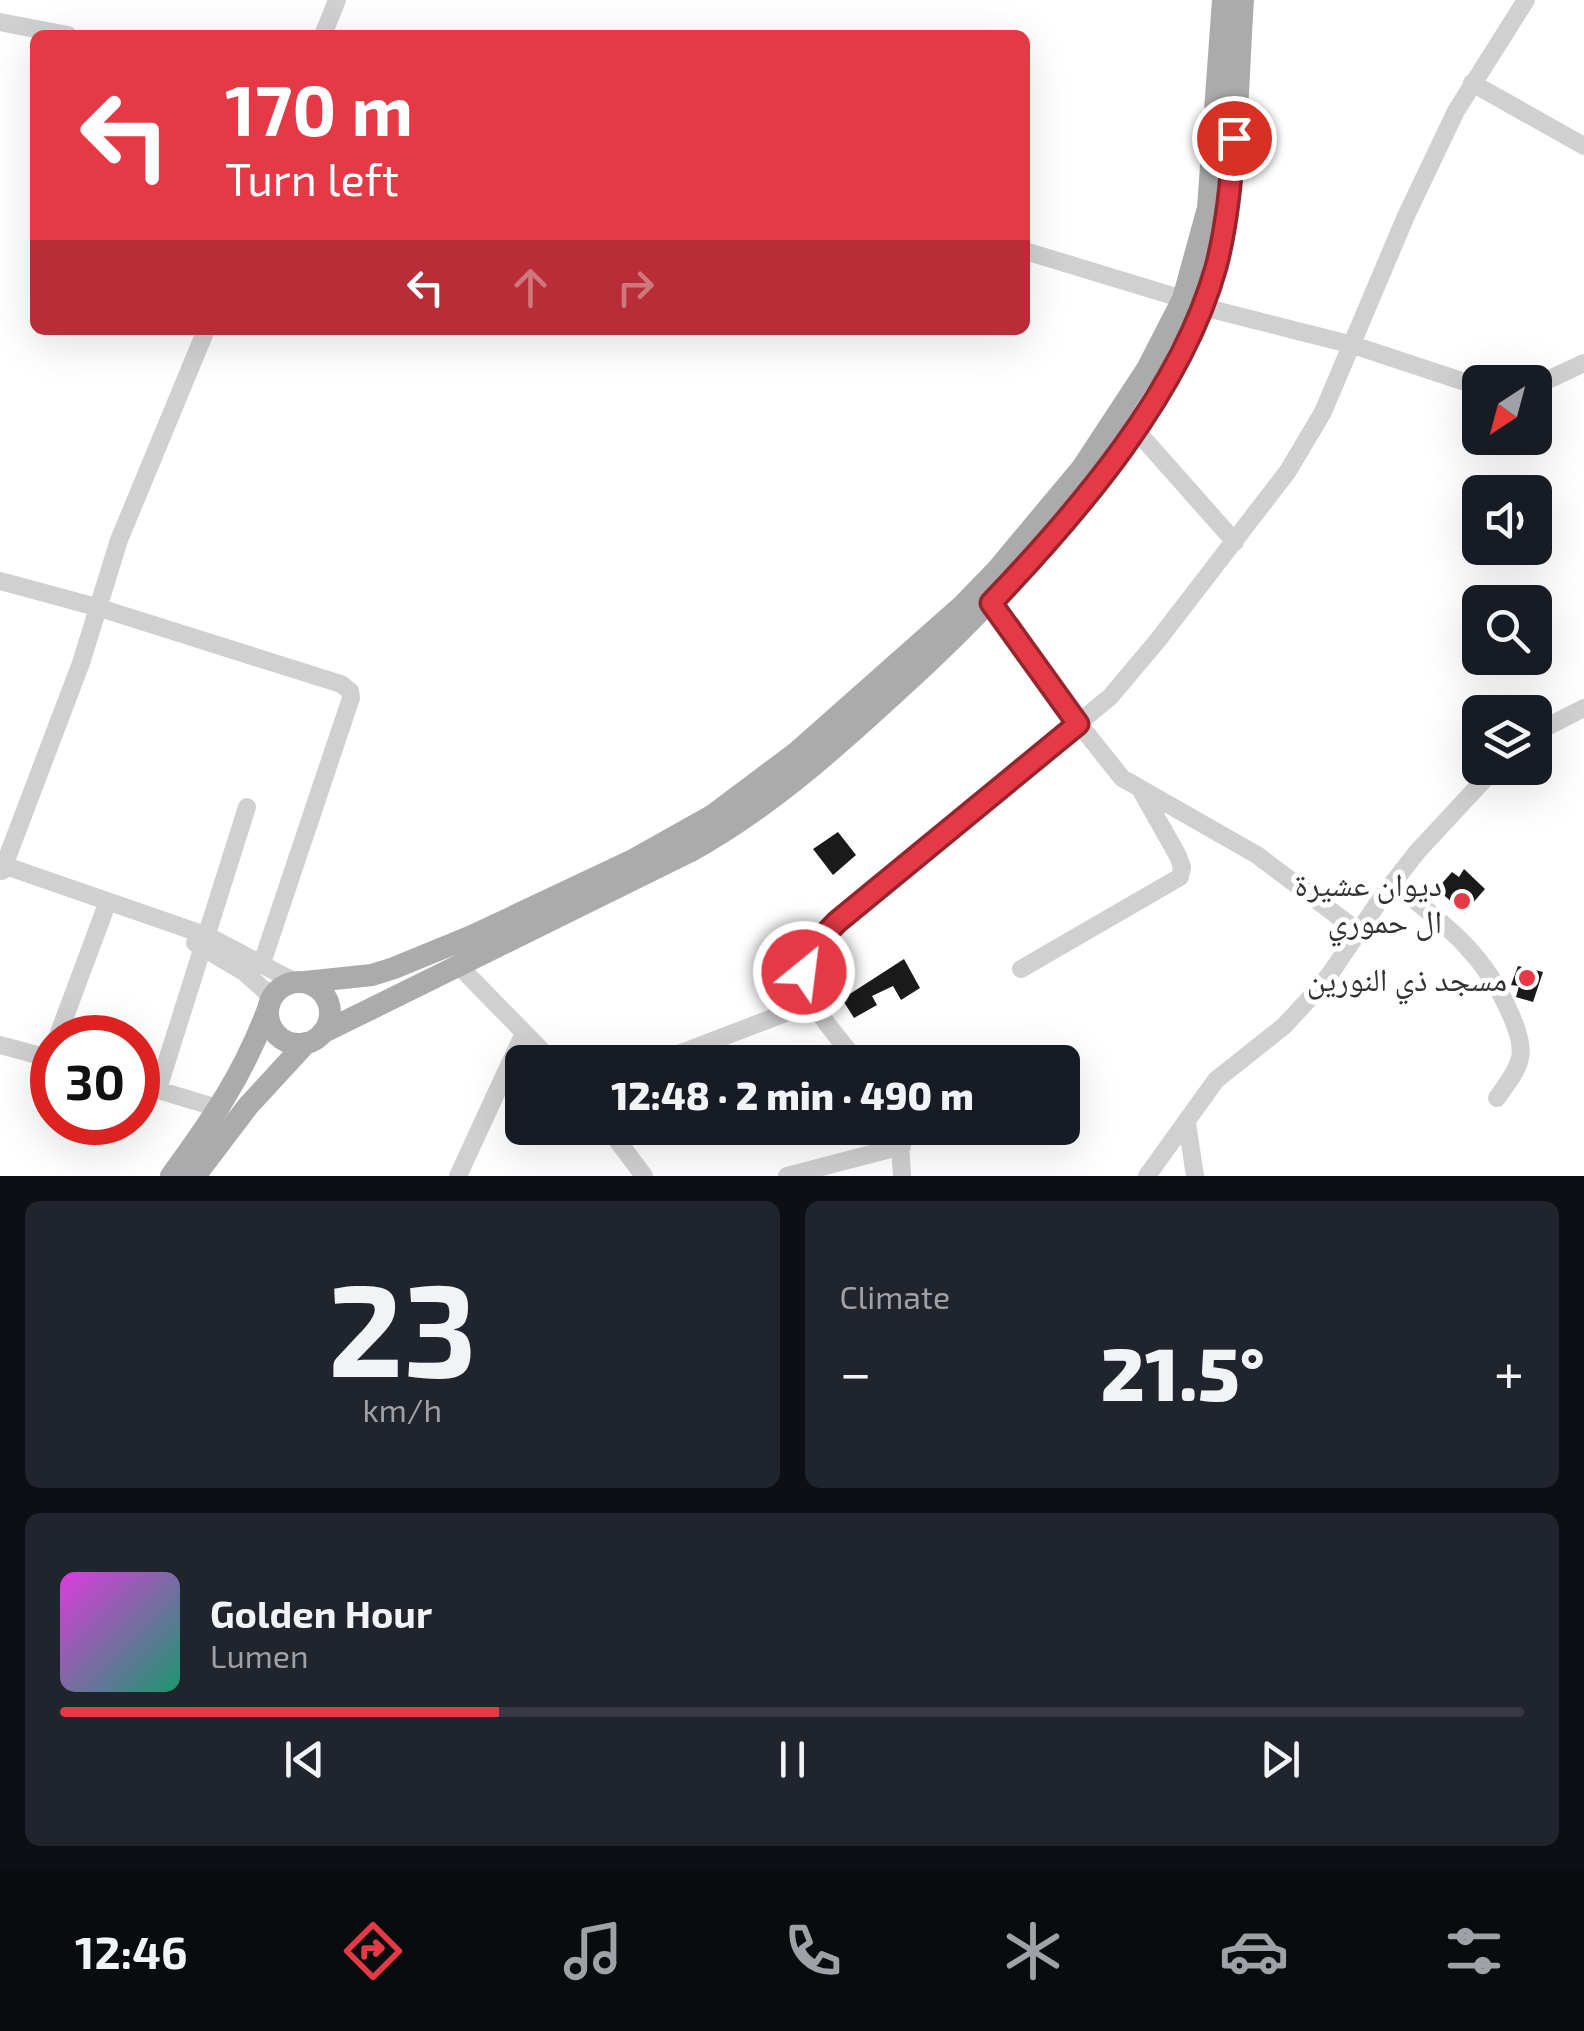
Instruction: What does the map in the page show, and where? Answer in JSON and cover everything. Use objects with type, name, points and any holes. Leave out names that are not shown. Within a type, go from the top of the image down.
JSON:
[{"type":"main road","points":[[270,1003],[275,1033],[289,1042],[314,1038],[689,852],[734,826],[826,754],[991,603],[1077,505],[1134,428],[1180,354],[1193,303],[1208,208],[1224,0]]},
{"type":"main road","points":[[171,1176],[221,1109],[278,990],[300,982],[384,972],[472,936],[631,861],[713,815],[765,779],[963,605],[1031,532],[1082,468],[1216,266],[1228,200],[1244,0]]},
{"type":"main road","points":[[195,1176],[248,1106],[330,1017],[326,999],[314,985],[300,982]]},
{"type":"street","points":[[325,30],[336,0]]},
{"type":"street","points":[[845,1045],[805,984],[806,961],[822,935],[1124,682],[1235,542],[1308,440],[1413,201],[1472,82],[1526,0]]},
{"type":"street","points":[[0,22],[42,30]]},
{"type":"street","points":[[1472,82],[1584,146]]},
{"type":"street","points":[[1030,253],[1462,380]]},
{"type":"street","points":[[1,867],[100,608],[124,526],[204,335]]},
{"type":"street","points":[[1552,378],[1584,363]]},
{"type":"street","points":[[1134,428],[1235,542]]},
{"type":"street","points":[[0,581],[100,608],[340,684],[350,691],[352,698],[262,963]]},
{"type":"street","points":[[991,603],[1122,778],[1256,855],[1359,932]]},
{"type":"street","points":[[1552,725],[1584,708]]},
{"type":"street","points":[[1146,1176],[1216,1080],[1284,1026],[1309,999],[1393,883],[1480,785]]},
{"type":"street","points":[[1020,969],[1180,877],[1178,856],[1142,792]]},
{"type":"street","points":[[160,1084],[247,806]]},
{"type":"street","points":[[1,867],[262,963],[300,982]]},
{"type":"street","points":[[1,867],[104,912],[206,942],[244,972],[270,1003]]},
{"type":"street","points":[[1393,883],[1475,952],[1505,1002],[1517,1030],[1521,1055],[1497,1098]]},
{"type":"street","points":[[66,1015],[104,912]]},
{"type":"street","points":[[457,964],[536,1045]]},
{"type":"street","points":[[702,1045],[814,1002]]},
{"type":"street","points":[[458,1176],[524,1033]]},
{"type":"street","points":[[0,1045],[30,1051]]},
{"type":"street","points":[[160,1091],[221,1109]]},
{"type":"street","points":[[1186,1123],[1195,1176]]},
{"type":"street","points":[[621,1145],[644,1176]]},
{"type":"street","points":[[787,1176],[877,1145]]},
{"type":"street","points":[[900,1145],[902,1176]]},
{"type":"building","points":[[838,832],[856,855],[833,875],[813,849]]},
{"type":"building","name":"ديوان عشيرة ال حموري","points":[[1464,869],[1485,889],[1464,913],[1437,889],[1452,872],[1459,877]]},
{"type":"building","points":[[904,959],[920,988],[901,1000],[893,986],[872,996],[877,1005],[854,1018],[842,999]]},
{"type":"building","name":"مسجد ذي النورين","points":[[1518,966],[1543,972],[1533,1002],[1516,997],[1519,986],[1511,985]]},
{"type":"place","name":"ديوان عشيرة ال حموري","points":[[1462,901]]},
{"type":"place","name":"مسجد ذي النورين","points":[[1527,978]]},
{"type":"route","points":[[804,972],[806,961],[822,935],[1078,724],[991,603],[1088,492],[1157,394],[1191,335],[1216,266],[1234,138]]}]
